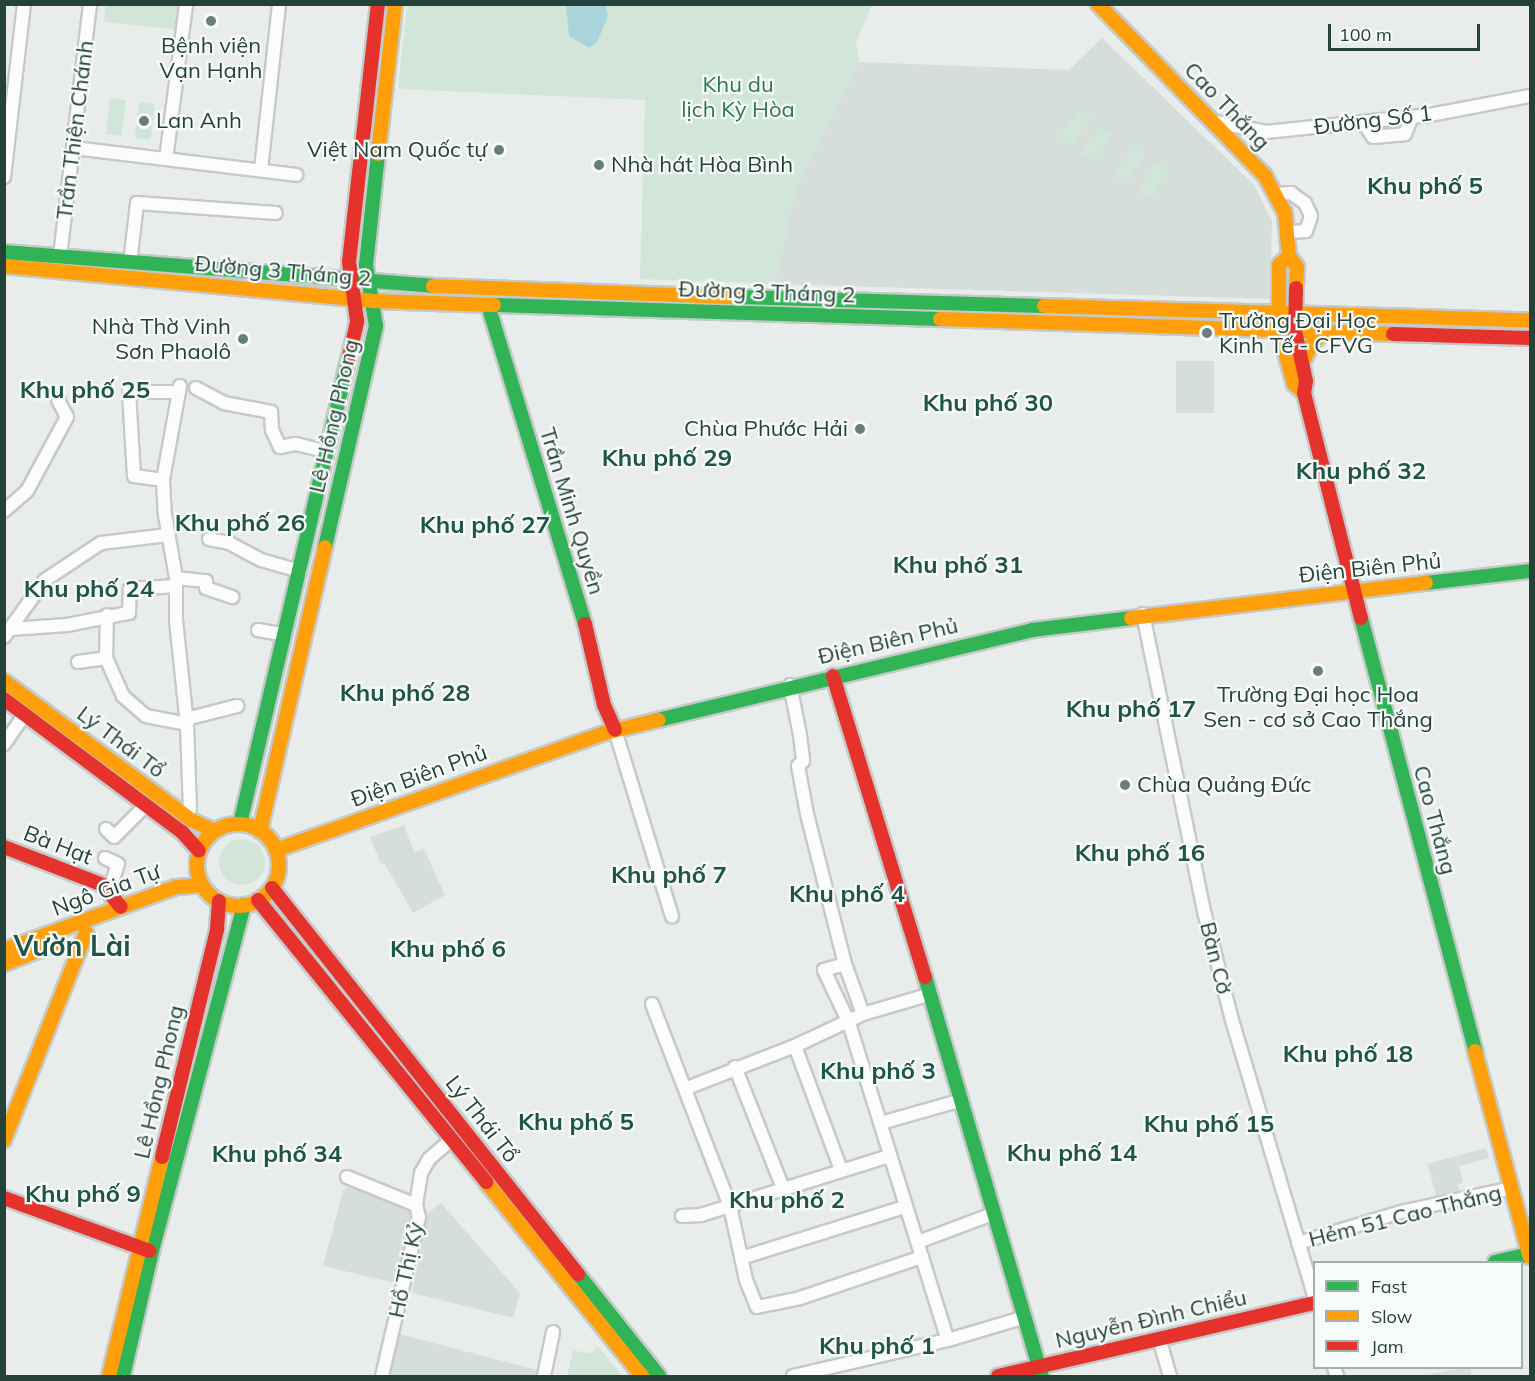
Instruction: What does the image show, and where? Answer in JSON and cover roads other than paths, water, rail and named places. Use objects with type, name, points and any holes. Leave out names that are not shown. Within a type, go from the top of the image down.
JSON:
[{"type":"main road","name":"Lê Hồng Phong","points":[[240,824],[357,321],[349,281],[378,4]]},
{"type":"main road","name":"Lê Hồng Phong","points":[[260,831],[376,326],[366,283],[395,4]]},
{"type":"main road","name":"Cao Thắng","points":[[1098,4],[1216,122],[1276,194],[1288,232],[1288,256],[1296,267],[1295,331],[1306,381],[1304,393],[1353,591],[1530,1255]]},
{"type":"main road","name":"Đường 3 Tháng 2","points":[[4,252],[366,283],[727,298],[1530,320]]},
{"type":"main road","name":"Cao Thắng","points":[[1288,256],[1280,265],[1279,331],[1294,384],[1304,393]]},
{"type":"main road","name":"Đường 3 Tháng 2","points":[[4,266],[372,301],[1530,338]]},
{"type":"main road","name":"Trần Minh Quyền","points":[[488,305],[583,617],[604,705],[615,730]]},
{"type":"main road","points":[[1303,362],[1312,343],[1325,332]]},
{"type":"main road","name":"Điện Biên Phủ","points":[[276,850],[615,730],[790,685],[1032,630],[1143,614],[1530,571]]},
{"type":"main road","points":[[833,676],[932,994],[1041,1372]]},
{"type":"main road","name":"Lý Thái Tổ","points":[[4,681],[186,816],[215,831]]},
{"type":"main road","name":"Lý Thái Tổ","points":[[4,699],[182,832],[199,851]]},
{"type":"main road","points":[[240,824],[260,831],[276,850],[279,869],[272,888],[258,900],[244,905],[219,901],[202,885],[198,870],[199,851],[215,831],[240,824]]},
{"type":"main road","name":"Bà Hạt","points":[[4,847],[110,889],[121,907]]},
{"type":"main road","name":"Ngô Gia Tự","points":[[4,950],[176,887],[188,888],[202,885]]},
{"type":"main road","name":"Ngô Gia Tự","points":[[4,964],[179,896],[188,888]]},
{"type":"main road","name":"Lý Thái Tổ","points":[[272,888],[659,1377]]},
{"type":"main road","name":"Lý Thái Tổ","points":[[258,900],[642,1377]]},
{"type":"main road","name":"Lê Hồng Phong","points":[[123,1377],[146,1250],[217,929],[219,901]]},
{"type":"main road","name":"Lê Hồng Phong","points":[[109,1377],[244,905]]},
{"type":"main road","points":[[4,1140],[84,946],[86,933]]},
{"type":"main road","points":[[451,1140],[464,1130]]},
{"type":"main road","points":[[4,1198],[146,1250]]},
{"type":"main road","points":[[1504,1261],[1530,1255]]},
{"type":"main road","name":"Nguyễn Đình Chiểu","points":[[998,1377],[1041,1372],[1159,1338],[1313,1303]]},
{"type":"street","points":[[4,177],[9,106],[24,4]]},
{"type":"street","name":"Trần Thiện Chánh","points":[[60,256],[90,4]]},
{"type":"street","points":[[166,159],[186,4]]},
{"type":"street","points":[[261,170],[279,4]]},
{"type":"street","name":"Đường Số 1","points":[[1216,122],[1266,132],[1412,117],[1530,96]]},
{"type":"street","points":[[74,148],[296,175]]},
{"type":"street","points":[[1276,194],[1291,193],[1305,203],[1311,216],[1306,231],[1288,232]]},
{"type":"street","points":[[130,263],[137,203],[276,213]]},
{"type":"street","points":[[196,388],[224,403],[271,412],[272,430],[280,447],[296,444],[327,452]]},
{"type":"street","points":[[163,480],[134,476],[129,392],[179,389],[163,480],[168,535],[176,582],[187,721],[190,809],[186,816]]},
{"type":"street","points":[[4,511],[27,491],[68,417],[58,400]]},
{"type":"street","points":[[7,633],[45,580],[100,543],[168,535]]},
{"type":"street","points":[[209,539],[230,543],[261,560],[300,571]]},
{"type":"street","points":[[7,633],[67,625],[107,615],[129,613],[130,589],[176,582],[206,581],[206,588],[232,597]]},
{"type":"street","name":"Bàn Cờ","points":[[1143,614],[1205,915],[1313,1292]]},
{"type":"street","points":[[107,615],[106,658],[123,696],[146,716],[187,721],[237,706]]},
{"type":"street","points":[[258,630],[285,635]]},
{"type":"street","points":[[78,662],[106,658]]},
{"type":"street","points":[[790,685],[800,735],[803,761],[798,766],[805,805],[845,964],[863,1014]]},
{"type":"street","points":[[4,744],[25,714]]},
{"type":"street","points":[[615,730],[672,916]]},
{"type":"street","points":[[106,829],[114,837],[146,805]]},
{"type":"street","points":[[105,858],[118,864],[110,889]]},
{"type":"street","points":[[845,964],[824,970],[849,1023],[948,1340]]},
{"type":"street","points":[[687,1088],[735,1066],[795,1046],[849,1023],[863,1014],[932,994]]},
{"type":"street","points":[[652,1004],[687,1088],[730,1206],[741,1258],[757,1307],[800,1298],[922,1257]]},
{"type":"street","points":[[795,1046],[841,1170]]},
{"type":"street","points":[[735,1066],[783,1188]]},
{"type":"street","points":[[881,1123],[962,1100]]},
{"type":"street","name":"Hồ Thị Kỷ","points":[[382,1377],[419,1217],[416,1205],[423,1167],[451,1140]]},
{"type":"street","points":[[682,1216],[701,1215],[889,1156]]},
{"type":"street","points":[[346,1177],[416,1205]]},
{"type":"street","name":"Hẻm 51 Cao Thắng","points":[[1298,1243],[1406,1211],[1512,1188]]},
{"type":"street","points":[[741,1258],[905,1206]]},
{"type":"street","points":[[918,1242],[995,1213]]},
{"type":"street","points":[[794,1377],[948,1340],[1025,1317]]},
{"type":"street","points":[[544,1377],[553,1332]]},
{"type":"street","points":[[1159,1338],[1170,1377]]},
{"type":"water","points":[[566,5],[606,5],[608,16],[597,42],[589,48],[569,36]]},
{"type":"place","name":"Bệnh viện Vạn Hạnh","points":[[211,21]]},
{"type":"place","name":"Lan Anh","points":[[144,121]]},
{"type":"place","name":"Việt Nam Quốc tự","points":[[499,150]]},
{"type":"place","name":"Nhà hát Hòa Bình","points":[[599,165]]},
{"type":"place","name":"Trường Đại Học Kinh Tế - CFVG","points":[[1207,333]]},
{"type":"place","name":"Nhà Thờ Vinh Sơn Phaolô","points":[[243,339]]},
{"type":"place","name":"Chùa Phước Hải","points":[[860,429]]},
{"type":"place","name":"Trường Đại học Hoa Sen - cơ sở Cao Thắng","points":[[1318,671]]},
{"type":"place","name":"Chùa Quảng Đức","points":[[1125,785]]},
{"type":"district","name":"Khu phố 5","points":[[1425,186]]},
{"type":"district","name":"Khu phố 25","points":[[85,390]]},
{"type":"district","name":"Khu phố 30","points":[[988,403]]},
{"type":"district","name":"Khu phố 29","points":[[667,458]]},
{"type":"district","name":"Khu phố 32","points":[[1361,471]]},
{"type":"district","name":"Khu phố 26","points":[[240,523]]},
{"type":"district","name":"Khu phố 27","points":[[485,525]]},
{"type":"district","name":"Khu phố 31","points":[[958,565]]},
{"type":"district","name":"Khu phố 24","points":[[89,589]]},
{"type":"district","name":"Khu phố 28","points":[[405,693]]},
{"type":"district","name":"Khu phố 17","points":[[1131,709]]},
{"type":"district","name":"Khu phố 16","points":[[1140,853]]},
{"type":"district","name":"Khu phố 7","points":[[669,875]]},
{"type":"district","name":"Khu phố 4","points":[[847,894]]},
{"type":"district","name":"Vườn Lài","points":[[72,946]]},
{"type":"district","name":"Khu phố 6","points":[[448,949]]},
{"type":"district","name":"Khu phố 18","points":[[1348,1054]]},
{"type":"district","name":"Khu phố 3","points":[[878,1071]]},
{"type":"district","name":"Khu phố 5","points":[[576,1122]]},
{"type":"district","name":"Khu phố 15","points":[[1209,1124]]},
{"type":"district","name":"Khu phố 14","points":[[1072,1153]]},
{"type":"district","name":"Khu phố 34","points":[[277,1154]]},
{"type":"district","name":"Khu phố 9","points":[[83,1194]]},
{"type":"district","name":"Khu phố 2","points":[[787,1200]]},
{"type":"district","name":"Khu phố 1","points":[[877,1346]]},
{"type":"park label","name":"Khu du lịch Kỳ Hòa","points":[[738,96]]}]
